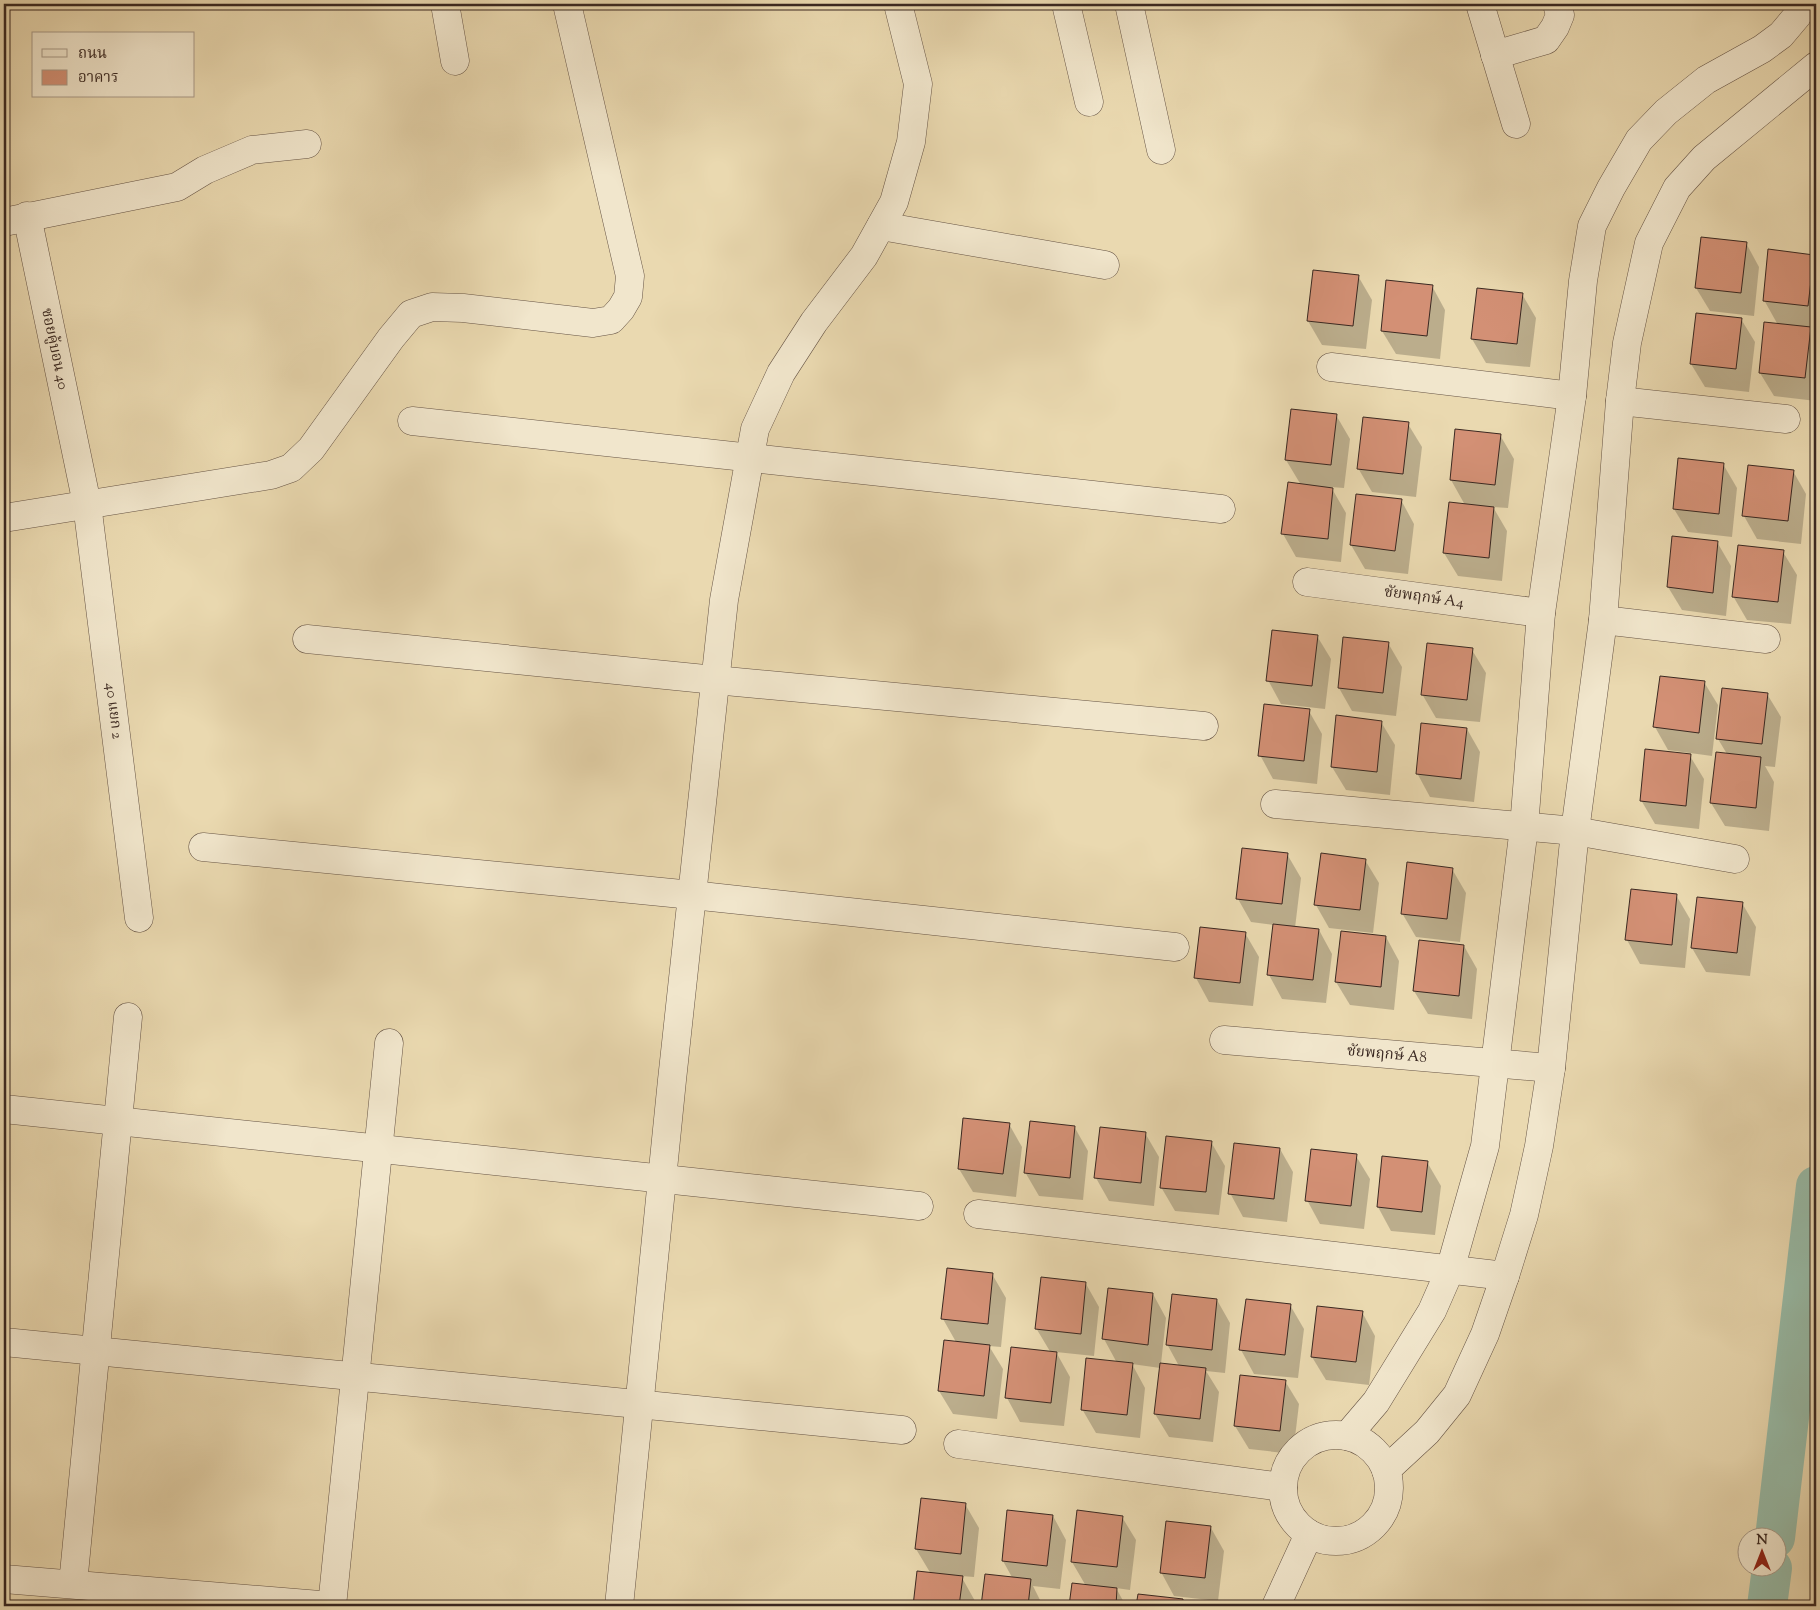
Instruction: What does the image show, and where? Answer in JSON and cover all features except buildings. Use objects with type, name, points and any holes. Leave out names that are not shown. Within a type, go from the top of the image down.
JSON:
[{"type":"street","points":[[445,4],[455,61]]},
{"type":"street","points":[[4,518],[270,475],[291,468],[311,449],[391,338],[411,314],[432,307],[463,308],[593,323],[611,320],[628,297],[630,276],[567,4]]},
{"type":"street","points":[[619,1606],[674,1062],[724,600],[755,429],[782,373],[814,322],[864,256],[894,202],[911,142],[918,84],[898,4]]},
{"type":"street","points":[[1066,4],[1089,102]]},
{"type":"street","points":[[1129,4],[1161,150]]},
{"type":"street","points":[[1480,4],[1516,124]]},
{"type":"street","points":[[1495,56],[1546,40],[1555,27],[1560,15],[1557,4]]},
{"type":"street","points":[[1347,1436],[1376,1402],[1432,1311],[1450,1270],[1485,1146],[1524,827],[1541,613],[1572,396],[1583,281],[1592,226],[1611,188],[1639,140],[1666,112],[1706,80],[1762,49],[1781,35],[1797,16],[1802,4]]},
{"type":"street","points":[[1386,1470],[1427,1432],[1457,1395],[1485,1334],[1505,1276],[1524,1215],[1536,1164],[1551,1068],[1575,831],[1603,620],[1620,401],[1627,343],[1649,243],[1677,188],[1704,158],[1816,66]]},
{"type":"street","points":[[15,219],[177,186],[205,170],[252,150],[306,144]]},
{"type":"street","name":"ซอยคู้บอน 40","points":[[15,219],[87,504]]},
{"type":"street","points":[[881,226],[1105,265]]},
{"type":"street","points":[[1332,367],[1572,396]]},
{"type":"street","points":[[1620,401],[1786,419]]},
{"type":"street","points":[[412,421],[1221,508]]},
{"type":"street","name":"40 แยก 2","points":[[87,504],[140,918]]},
{"type":"street","name":"ชัยพฤกษ์ A4","points":[[1307,582],[1541,613]]},
{"type":"street","points":[[1603,620],[1766,639]]},
{"type":"street","points":[[307,639],[1204,726]]},
{"type":"street","points":[[1275,804],[1575,831],[1735,859]]},
{"type":"street","points":[[204,847],[1175,947]]},
{"type":"street","points":[[73,1584],[128,1016]]},
{"type":"street","name":"ชัยพฤกษ์ A8","points":[[1224,1040],[1551,1068]]},
{"type":"street","points":[[4,1578],[332,1606],[389,1043]]},
{"type":"street","points":[[4,1109],[919,1206]]},
{"type":"street","points":[[978,1214],[1505,1276]]},
{"type":"street","points":[[4,1342],[902,1430]]},
{"type":"street","points":[[1324,1436],[1347,1436],[1364,1442],[1378,1454],[1386,1470],[1390,1491],[1384,1512],[1370,1529],[1351,1539],[1330,1541],[1309,1534],[1295,1521],[1286,1505],[1283,1487],[1288,1465],[1303,1446],[1324,1436]]},
{"type":"street","points":[[958,1444],[1283,1487]]},
{"type":"street","points":[[1276,1606],[1309,1534]]},
{"type":"waterway","points":[[1776,1528],[1816,1186]]},
{"type":"waterway","points":[[1767,1606],[1771,1578]]}]
